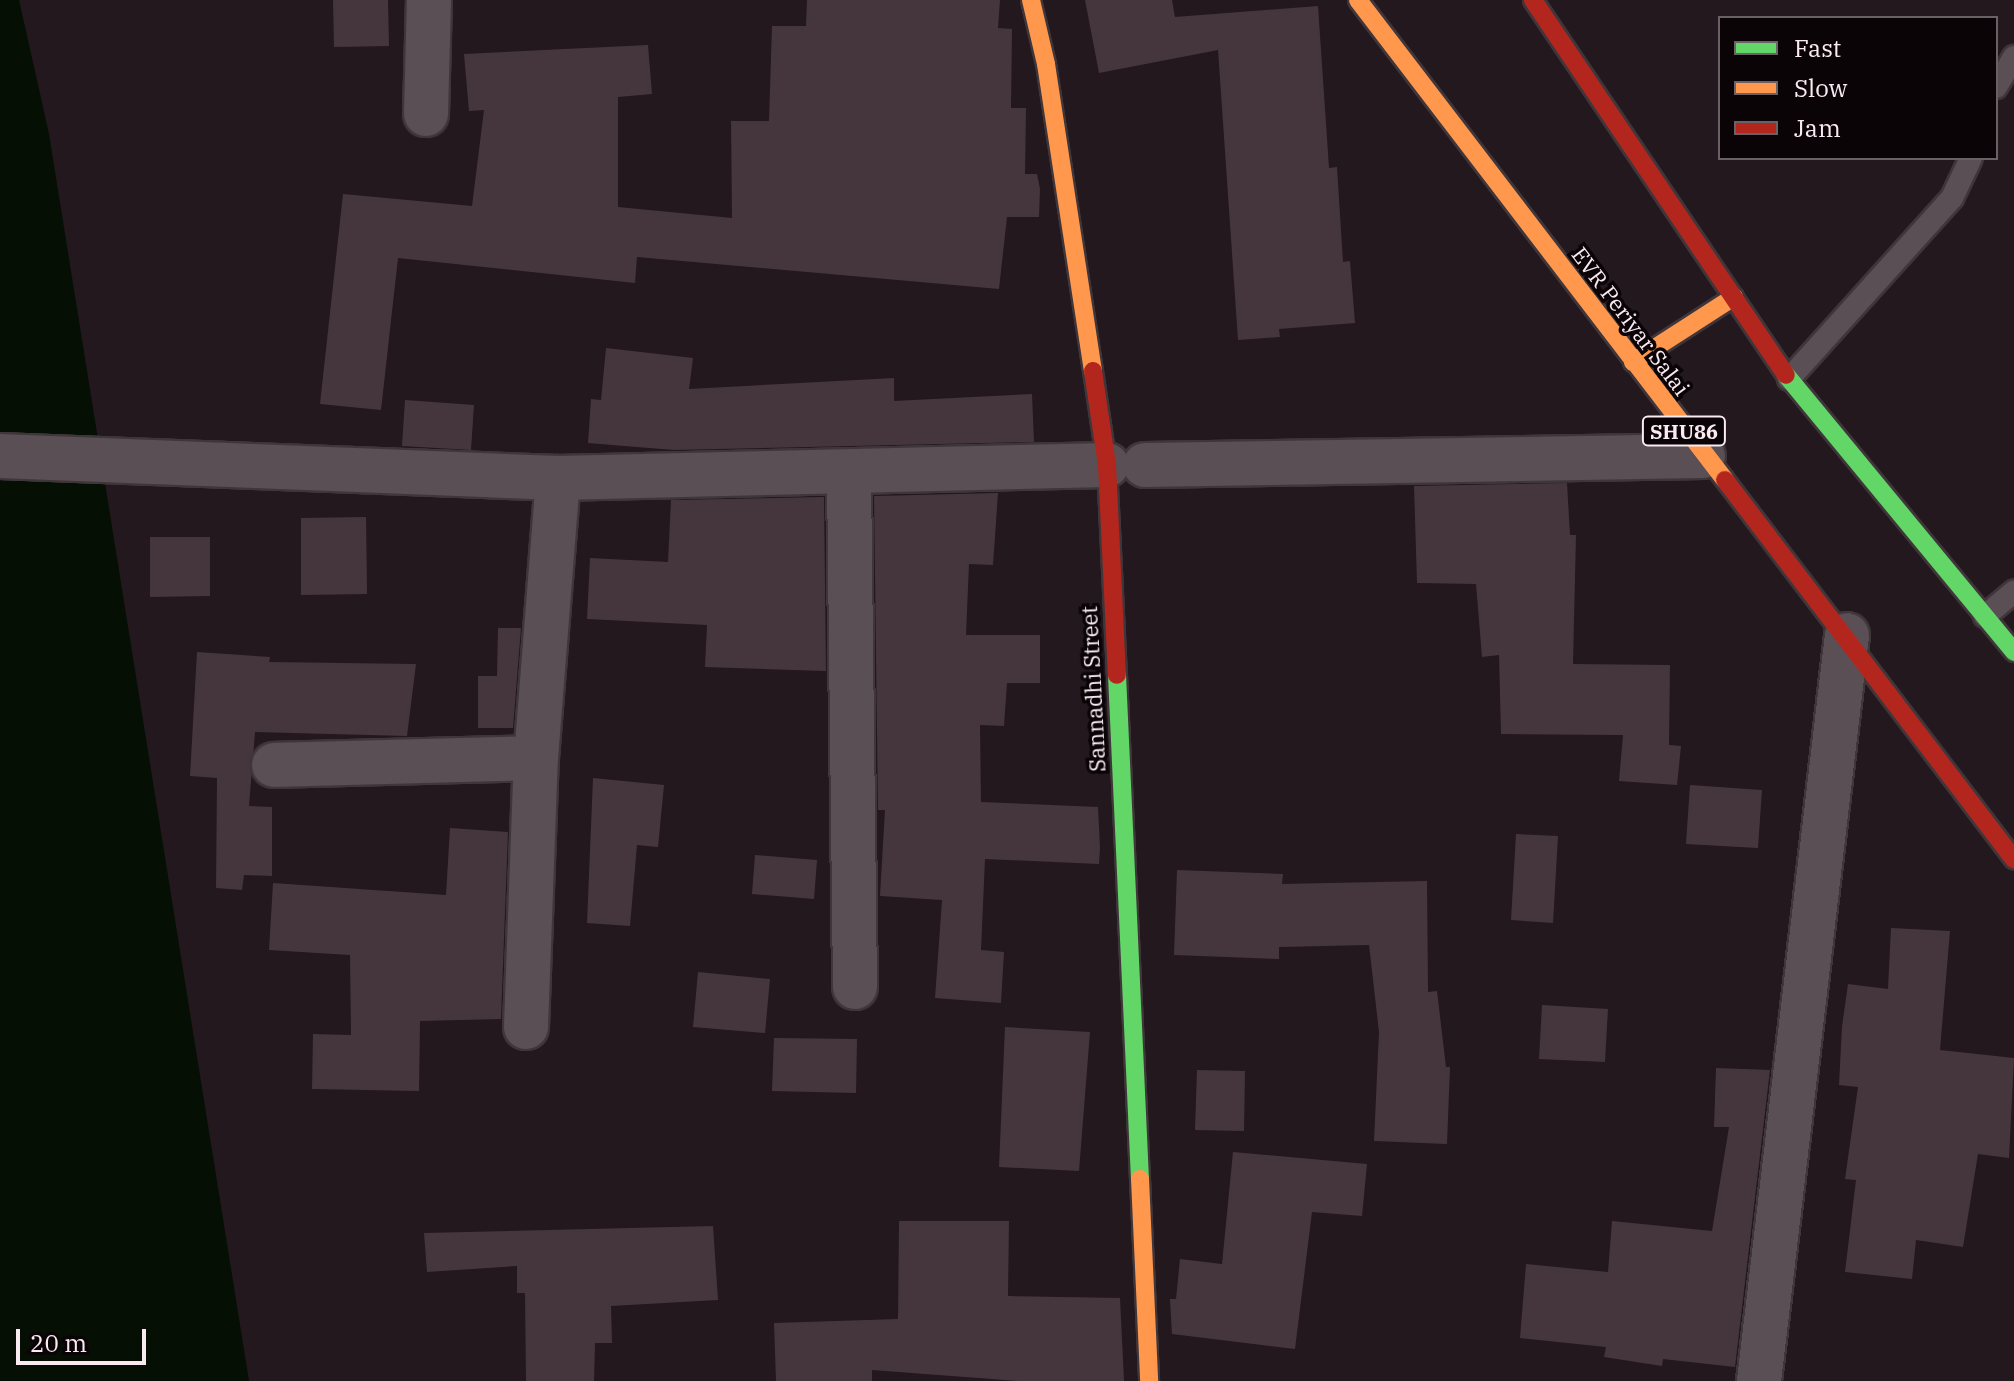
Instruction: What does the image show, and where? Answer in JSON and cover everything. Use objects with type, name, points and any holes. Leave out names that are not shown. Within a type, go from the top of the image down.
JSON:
[{"type":"main road","name":"Sannadhi Street","points":[[1031,0],[1126,465],[1149,1381]]},
{"type":"main road","name":"EVR Periyar Salai","points":[[1358,0],[1703,456],[1847,635],[2014,859]]},
{"type":"main road","points":[[1533,0],[1789,379],[2014,652]]},
{"type":"main road","points":[[1633,362],[1734,297]]},
{"type":"street","points":[[426,114],[429,0]]},
{"type":"street","points":[[0,456],[118,459],[374,474],[558,478],[849,475],[1126,465],[1703,456]]},
{"type":"street","points":[[849,475],[855,987]]},
{"type":"street","points":[[526,1027],[536,758],[558,478]]},
{"type":"street","points":[[1759,1381],[1847,635]]},
{"type":"street","points":[[274,765],[536,758]]},
{"type":"lane","points":[[1998,84],[2014,57]]},
{"type":"lane","points":[[1789,379],[1934,220],[1952,198],[1970,160]]},
{"type":"lane","points":[[1985,616],[2014,592]]},
{"type":"shaded area","points":[[0,0],[19,0],[49,134],[249,1381],[0,1381]]},
{"type":"building","points":[[333,0],[388,0],[389,46],[334,47]]},
{"type":"building","points":[[807,0],[1000,0],[998,28],[1012,29],[1011,108],[1026,108],[1025,174],[1037,174],[1040,189],[1039,217],[1007,217],[999,289],[637,257],[635,283],[398,258],[381,410],[320,404],[343,194],[472,206],[484,110],[469,111],[464,54],[648,45],[652,94],[618,97],[618,207],[732,218],[731,121],[769,121],[772,26],[806,26]]},
{"type":"building","points":[[1085,0],[1172,0],[1175,17],[1318,6],[1329,168],[1337,167],[1343,262],[1350,261],[1355,323],[1279,329],[1280,337],[1238,340],[1218,50],[1099,73]]},
{"type":"building","points":[[606,348],[693,358],[689,389],[894,378],[894,401],[1032,394],[1034,442],[674,450],[588,443],[591,399],[601,400]]},
{"type":"building","points":[[405,400],[474,405],[471,450],[402,446]]},
{"type":"building","points":[[1567,483],[1570,535],[1576,535],[1573,664],[1670,665],[1669,745],[1681,746],[1677,785],[1619,781],[1623,735],[1501,734],[1499,655],[1482,657],[1476,584],[1417,583],[1414,486]]},
{"type":"building","points":[[998,493],[993,565],[969,564],[966,635],[1040,635],[1040,683],[1007,683],[1004,726],[980,725],[981,802],[1098,807],[1100,848],[1099,864],[985,859],[981,950],[1004,952],[1001,1003],[935,998],[942,900],[880,896],[885,810],[878,810],[874,496]]},
{"type":"building","points":[[824,497],[826,671],[705,667],[707,625],[587,619],[590,558],[668,562],[671,500]]},
{"type":"building","points":[[366,517],[367,594],[301,595],[301,518]]},
{"type":"building","points":[[150,537],[210,537],[210,596],[150,597]]},
{"type":"building","points":[[498,628],[521,628],[513,728],[478,728],[478,676],[497,676]]},
{"type":"building","points":[[197,652],[270,657],[269,662],[416,664],[407,736],[255,732],[249,806],[272,807],[272,876],[244,875],[242,890],[216,888],[217,778],[190,776]]},
{"type":"building","points":[[593,778],[664,785],[658,847],[637,845],[630,926],[587,923]]},
{"type":"building","points":[[1690,785],[1762,790],[1758,848],[1686,844]]},
{"type":"building","points":[[450,828],[508,832],[501,1019],[420,1021],[419,1091],[312,1089],[313,1034],[351,1035],[350,955],[269,950],[273,883],[446,895]]},
{"type":"building","points":[[1516,834],[1558,836],[1553,923],[1511,920]]},
{"type":"building","points":[[755,855],[817,860],[814,899],[752,894]]},
{"type":"building","points":[[1177,870],[1283,874],[1282,884],[1427,881],[1428,992],[1437,991],[1446,1067],[1450,1067],[1447,1144],[1374,1141],[1379,1032],[1369,945],[1279,947],[1279,959],[1174,955]]},
{"type":"building","points":[[1891,928],[1950,931],[1940,1050],[2014,1058],[2009,1158],[1978,1154],[1963,1247],[1916,1240],[1912,1279],[1845,1272],[1856,1180],[1845,1179],[1858,1087],[1839,1085],[1842,1027],[1848,984],[1888,989]]},
{"type":"building","points":[[698,972],[770,979],[765,1033],[693,1027]]},
{"type":"building","points":[[1542,1005],[1608,1009],[1605,1062],[1539,1059]]},
{"type":"building","points":[[1005,1027],[1090,1032],[1079,1171],[999,1167]]},
{"type":"building","points":[[774,1038],[857,1039],[856,1093],[772,1091]]},
{"type":"building","points":[[1716,1068],[1770,1070],[1735,1367],[1663,1359],[1662,1366],[1604,1357],[1606,1347],[1520,1338],[1526,1264],[1608,1272],[1612,1221],[1712,1231],[1729,1127],[1714,1127]]},
{"type":"building","points":[[1197,1070],[1245,1071],[1244,1131],[1195,1130]]},
{"type":"building","points":[[1233,1152],[1367,1164],[1362,1216],[1312,1212],[1295,1349],[1172,1334],[1170,1299],[1176,1299],[1180,1259],[1222,1264]]},
{"type":"building","points":[[899,1221],[1009,1221],[1008,1296],[1120,1298],[1124,1381],[1018,1381],[872,1370],[872,1381],[776,1381],[774,1323],[898,1319]]},
{"type":"building","points":[[713,1226],[718,1300],[611,1306],[612,1343],[595,1343],[594,1381],[526,1381],[525,1293],[517,1293],[517,1266],[427,1272],[424,1233]]},
{"type":"traffic: fast","points":[[1786,375],[2014,652]]},
{"type":"traffic: fast","points":[[1117,675],[1140,1179]]},
{"type":"traffic: slow","points":[[1031,0],[1046,64],[1093,371]]},
{"type":"traffic: slow","points":[[1358,0],[1725,480]]},
{"type":"traffic: slow","points":[[1633,362],[1734,297]]},
{"type":"traffic: slow","points":[[1140,1179],[1149,1381]]},
{"type":"traffic: jam","points":[[1533,0],[1786,375]]},
{"type":"traffic: jam","points":[[1093,371],[1107,465],[1117,675]]},
{"type":"traffic: jam","points":[[1725,480],[2014,859]]}]
